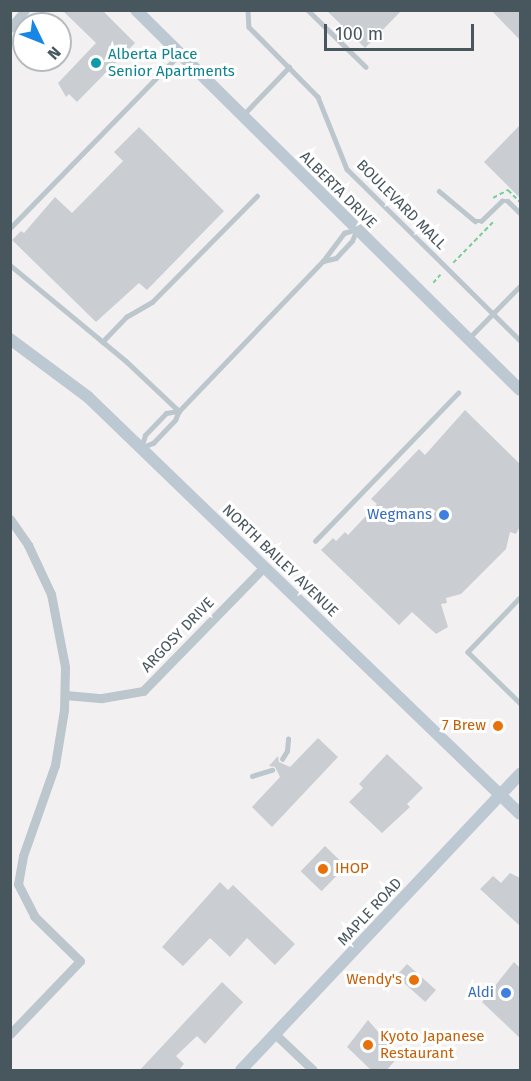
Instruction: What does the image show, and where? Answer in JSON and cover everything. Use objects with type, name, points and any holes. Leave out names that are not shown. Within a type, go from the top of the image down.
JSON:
[{"type":"street","points":[[10,28],[25,10]]},
{"type":"street","name":"ALBERTA DRIVE","points":[[136,10],[520,390]]},
{"type":"street","name":"NORTH BAILEY AVENUE","points":[[10,339],[88,397],[520,814]]},
{"type":"street","points":[[10,519],[28,545],[51,594],[62,639],[65,695],[47,793],[19,870],[21,895],[34,916],[80,961],[10,1034]]},
{"type":"street","name":"ARGOSY DRIVE","points":[[65,695],[121,698],[143,691],[264,567]]},
{"type":"street","name":"MAPLE ROAD","points":[[241,1071],[520,774]]},
{"type":"street","points":[[275,1034],[313,1071]]},
{"type":"lane","name":"BOULEVARD MALL","points":[[248,10],[249,27],[322,103],[347,169],[520,340]]},
{"type":"lane","points":[[308,10],[366,67]]},
{"type":"lane","points":[[10,228],[179,55]]},
{"type":"lane","points":[[242,116],[289,68]]},
{"type":"lane","points":[[440,191],[475,221],[481,221],[502,201],[508,201],[520,213]]},
{"type":"lane","points":[[102,342],[126,317],[152,302],[256,196]]},
{"type":"lane","points":[[323,261],[336,258],[352,241],[357,229]]},
{"type":"lane","points":[[141,448],[153,443],[175,420],[179,411],[323,261],[344,233],[357,229]]},
{"type":"lane","points":[[10,265],[102,342],[179,411]]},
{"type":"lane","points":[[468,339],[520,286]]},
{"type":"lane","points":[[315,541],[459,393]]},
{"type":"lane","points":[[141,448],[145,435],[166,412],[179,411]]},
{"type":"lane","points":[[520,598],[468,652],[520,703]]},
{"type":"lane","points":[[282,759],[287,751],[288,739]]},
{"type":"lane","points":[[252,776],[272,770]]},
{"type":"path","points":[[453,262],[495,219]]},
{"type":"path","points":[[433,283],[440,275]]},
{"type":"building","name":"Alberta Place Senior Apartments","points":[[62,10],[102,10],[135,43],[77,102],[69,94],[66,97],[58,83],[68,72],[72,72],[72,68],[96,43],[72,20],[72,12]]},
{"type":"building","points":[[326,10],[402,10],[365,48]]},
{"type":"building","points":[[491,10],[520,10],[520,40]]},
{"type":"building","points":[[520,125],[520,198],[484,162]]},
{"type":"building","points":[[139,127],[224,211],[147,290],[139,283],[96,322],[12,240],[21,231],[24,233],[55,197],[72,213],[123,161],[114,152]]},
{"type":"building","name":"Wegmans","points":[[465,410],[520,464],[520,526],[516,534],[510,532],[506,549],[461,594],[446,598],[447,603],[441,604],[448,627],[436,634],[412,612],[399,625],[321,550],[333,538],[336,541],[345,532],[348,535],[377,504],[371,499],[419,449],[425,455]]},
{"type":"building","points":[[318,738],[338,757],[272,827],[252,807],[280,777],[275,767],[269,766],[278,756],[279,762],[290,767]]},
{"type":"building","points":[[387,754],[423,788],[407,804],[410,807],[382,833],[349,802],[363,788],[359,784]]},
{"type":"building","name":"IHOP","points":[[325,846],[346,866],[322,891],[301,871]]},
{"type":"building","points":[[510,873],[520,878],[520,926],[480,889],[493,876],[501,883]]},
{"type":"building","points":[[220,882],[228,890],[233,885],[295,944],[275,965],[247,938],[230,957],[210,938],[183,966],[162,947]]},
{"type":"building","name":"Aldi","points":[[514,962],[520,968],[520,1038],[482,1002]]},
{"type":"building","name":"Wendy's","points":[[407,964],[436,990],[425,1002],[396,976]]},
{"type":"building","points":[[222,982],[243,1002],[205,1044],[197,1036],[176,1056],[184,1064],[178,1071],[139,1071]]},
{"type":"building","name":"Kyoto Japanese Restaurant","points":[[368,1020],[399,1056],[386,1071],[372,1071],[347,1047]]},
{"type":"place","name":"Alberta Place Senior Apartments","points":[[96,63]]},
{"type":"place","name":"Wegmans","points":[[444,515]]},
{"type":"place","name":"7 Brew","points":[[498,726]]},
{"type":"place","name":"IHOP","points":[[323,869]]},
{"type":"place","name":"Wendy's","points":[[414,980]]},
{"type":"place","name":"Aldi","points":[[506,993]]},
{"type":"place","name":"Kyoto Japanese Restaurant","points":[[368,1045]]}]
